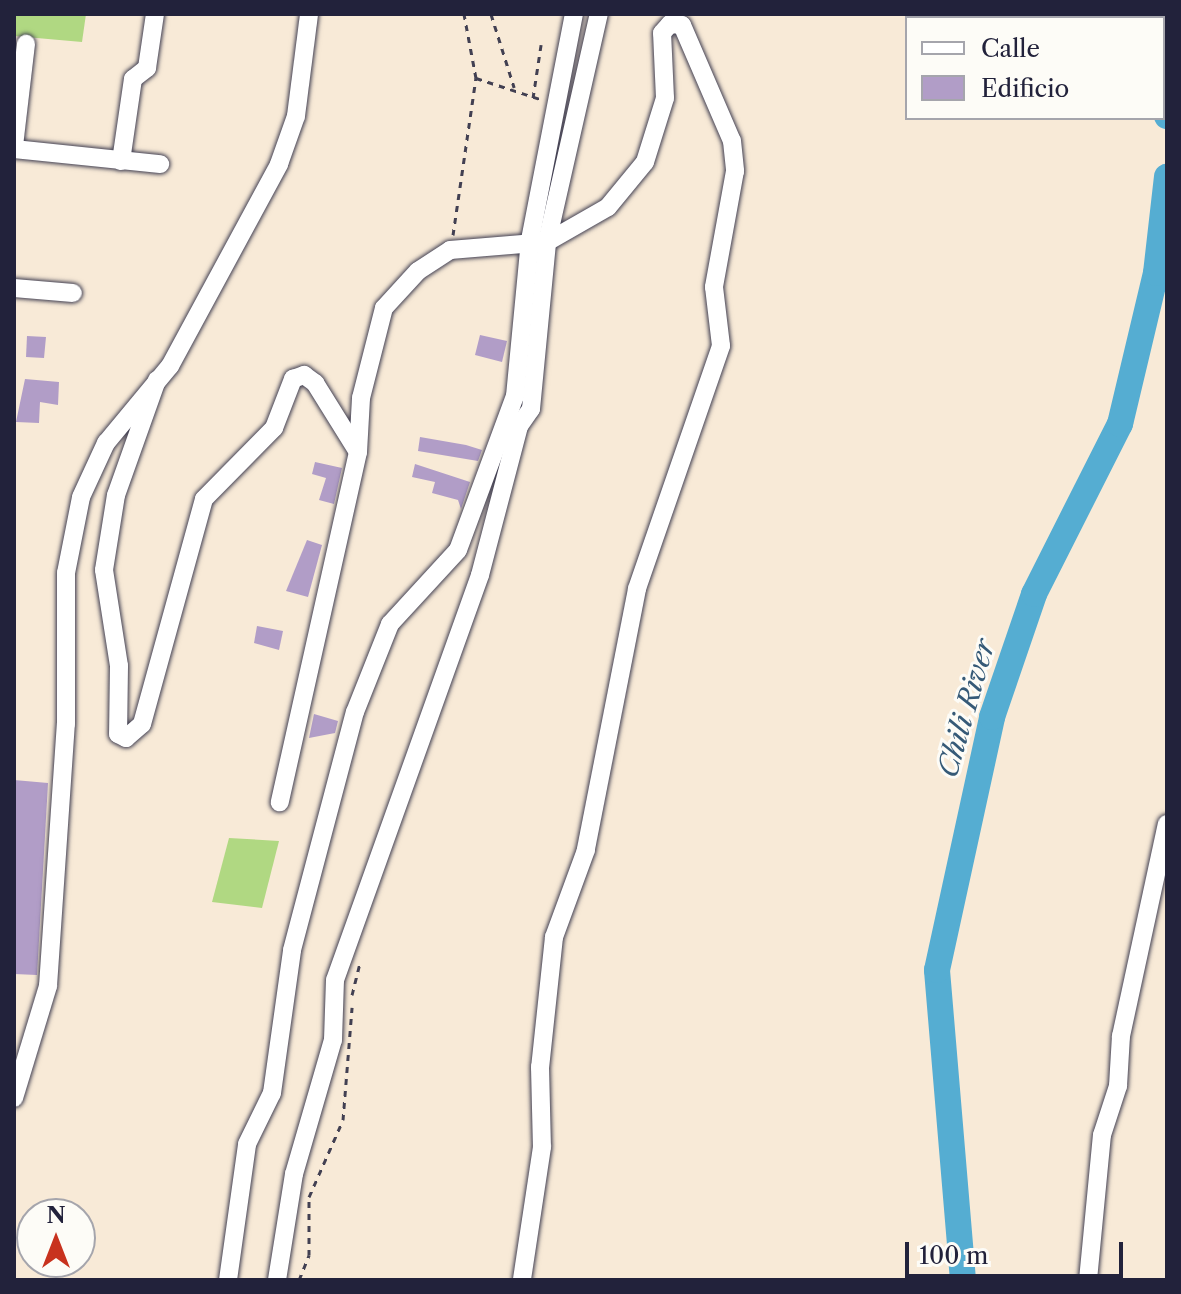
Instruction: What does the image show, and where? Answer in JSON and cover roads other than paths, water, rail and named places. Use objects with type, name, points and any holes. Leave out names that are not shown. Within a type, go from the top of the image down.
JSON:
[{"type":"street","points":[[121,161],[133,79],[147,68],[155,14]]},
{"type":"street","points":[[14,1098],[43,1019],[55,925],[66,573],[91,470],[157,380],[279,164],[296,116],[309,14]]},
{"type":"street","points":[[228,1280],[247,1144],[276,1079],[292,950],[345,744],[382,637],[458,550],[515,396],[555,101],[574,14]]},
{"type":"street","points":[[277,1280],[346,948],[480,575],[519,426],[531,409],[538,241],[599,14]]},
{"type":"street","points":[[280,802],[358,452],[361,398],[384,308],[418,271],[450,250],[538,241],[595,219],[645,162],[665,98],[662,33],[670,24],[682,25],[732,141],[735,171],[714,287],[721,346],[637,589],[586,850],[554,937],[540,1067],[542,1147],[522,1280]]},
{"type":"street","points":[[26,44],[14,148],[160,164]]},
{"type":"street","points":[[14,288],[73,293]]},
{"type":"street","points":[[157,380],[116,495],[104,570],[119,666],[118,734],[126,738],[142,724],[204,499],[274,428],[293,379],[304,375],[315,383],[358,452]]},
{"type":"street","points":[[1088,1280],[1102,1135],[1118,1086],[1121,1036],[1167,824]]},
{"type":"waterway","name":"Chili River","points":[[1165,112],[1167,116]]},
{"type":"waterway","name":"Chili River","points":[[963,1280],[937,970],[992,717],[1034,594],[1120,424],[1156,273],[1167,177]]}]
